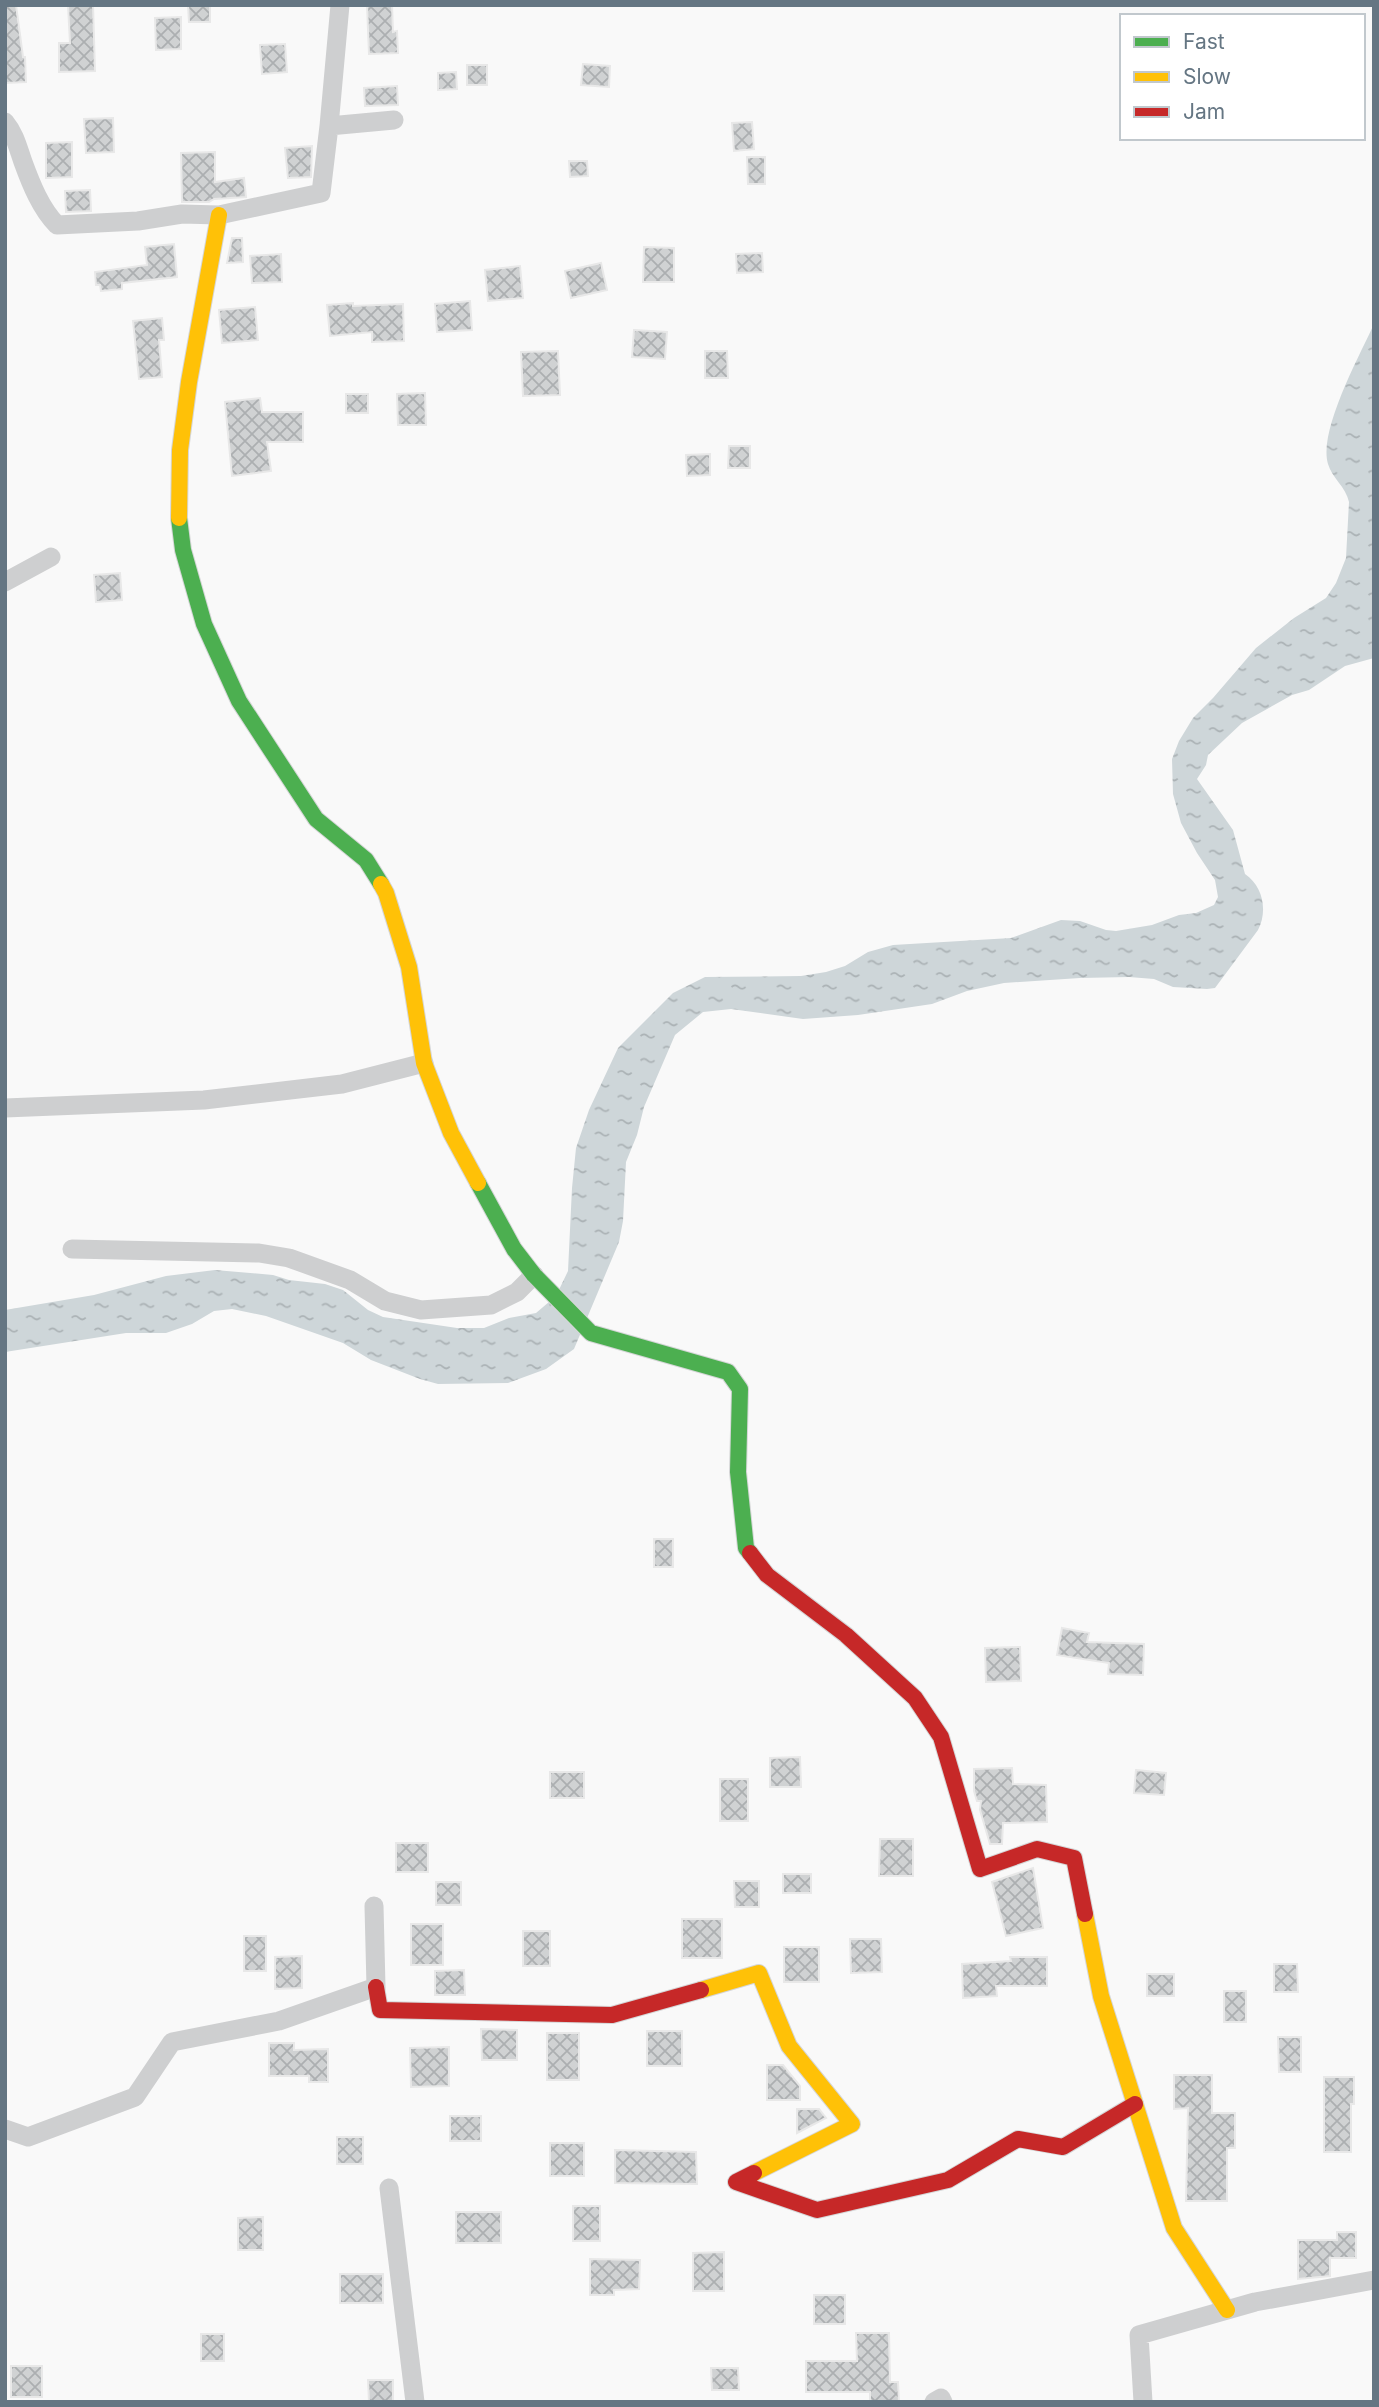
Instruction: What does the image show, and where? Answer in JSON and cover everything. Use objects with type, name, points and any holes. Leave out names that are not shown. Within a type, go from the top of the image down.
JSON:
[{"type":"street","points":[[5,122],[12,131],[47,215],[57,225],[138,220],[182,214],[219,215],[321,193],[340,5]]},
{"type":"street","points":[[329,127],[394,120]]},
{"type":"street","points":[[219,215],[189,382],[180,450],[178,511],[183,550],[204,624],[239,701],[316,819],[366,860],[386,893],[409,967],[424,1062],[451,1133],[514,1249],[539,1281],[591,1332],[727,1372],[740,1389],[738,1472],[746,1548],[767,1575],[846,1635],[915,1698],[941,1737],[981,1869],[1037,1849],[1074,1858],[1101,1996],[1174,2228],[1227,2310]]},
{"type":"street","points":[[5,582],[51,557]]},
{"type":"street","points":[[5,1108],[204,1100],[342,1084],[424,1062]]},
{"type":"street","points":[[72,1249],[259,1253],[289,1258],[350,1280],[385,1301],[421,1310],[491,1306],[539,1281]]},
{"type":"street","points":[[374,1906],[376,1987],[380,2010],[612,2015],[759,1973],[789,2046],[852,2124],[736,2182],[817,2210],[948,2180],[1018,2139],[1063,2147],[1135,2104]]},
{"type":"street","points":[[5,2129],[28,2137],[135,2097],[172,2042],[279,2021],[376,1987]]},
{"type":"street","points":[[389,2188],[415,2402]]},
{"type":"street","points":[[1143,2402],[1139,2335],[1255,2302],[1374,2280]]},
{"type":"street","points":[[934,2402],[941,2398],[943,2402]]},
{"type":"water","points":[[1374,324],[1374,658],[1345,666],[1309,690],[1292,695],[1242,723],[1208,755],[1206,765],[1197,779],[1233,830],[1245,874],[1260,892],[1263,907],[1258,930],[1215,988],[1173,987],[1154,979],[1129,977],[1080,978],[1004,983],[967,991],[932,1004],[858,1015],[803,1019],[731,1009],[703,1012],[675,1035],[644,1107],[626,1162],[623,1221],[619,1242],[574,1349],[546,1369],[508,1383],[438,1384],[371,1360],[343,1343],[266,1316],[232,1309],[214,1311],[192,1324],[166,1333],[126,1333],[5,1352],[5,1310],[94,1295],[166,1276],[215,1270],[273,1275],[289,1280],[325,1284],[343,1290],[368,1310],[383,1317],[457,1328],[484,1328],[509,1318],[536,1313],[556,1296],[568,1271],[576,1148],[589,1110],[618,1048],[673,993],[705,977],[801,976],[826,972],[845,966],[868,952],[893,945],[1011,938],[1061,920],[1080,921],[1116,931],[1152,925],[1214,905],[1218,897],[1215,880],[1181,823],[1173,794],[1172,759],[1193,718],[1256,648],[1294,618],[1326,598],[1336,583],[1346,558],[1349,502],[1328,464],[1329,433],[1342,393]]},
{"type":"building","points":[[5,5],[16,5],[25,57],[26,82],[5,83]]},
{"type":"building","points":[[68,5],[93,5],[95,71],[59,72],[59,43],[70,43]]},
{"type":"building","points":[[188,5],[210,5],[210,22],[189,22]]},
{"type":"building","points":[[367,5],[392,5],[393,32],[397,31],[398,53],[369,54]]},
{"type":"building","points":[[181,17],[181,49],[156,50],[155,18]]},
{"type":"building","points":[[285,44],[287,72],[262,74],[260,45]]},
{"type":"building","points":[[583,64],[610,66],[609,87],[581,85]]},
{"type":"building","points":[[467,65],[487,65],[487,85],[467,85]]},
{"type":"building","points":[[456,72],[457,89],[438,90],[438,73]]},
{"type":"building","points":[[397,86],[398,105],[365,106],[364,88]]},
{"type":"building","points":[[113,118],[114,152],[86,153],[84,119]]},
{"type":"building","points":[[752,122],[754,149],[734,151],[732,123]]},
{"type":"building","points":[[72,142],[72,177],[46,178],[46,143]]},
{"type":"building","points":[[312,146],[311,177],[288,178],[285,148]]},
{"type":"building","points":[[215,152],[215,182],[244,178],[246,197],[214,199],[209,202],[182,202],[181,153]]},
{"type":"building","points":[[747,157],[765,157],[765,184],[748,184]]},
{"type":"building","points":[[569,161],[587,161],[588,176],[570,177]]},
{"type":"building","points":[[90,190],[91,211],[66,212],[65,191]]},
{"type":"building","points":[[232,238],[242,238],[243,262],[227,263]]},
{"type":"building","points":[[174,244],[177,277],[122,283],[122,289],[101,291],[100,285],[96,285],[95,272],[147,265],[145,247]]},
{"type":"building","points":[[644,247],[674,248],[674,282],[643,282]]},
{"type":"building","points":[[762,253],[763,272],[737,273],[736,254]]},
{"type":"building","points":[[281,254],[282,282],[252,283],[250,256]]},
{"type":"building","points":[[601,263],[607,290],[571,298],[565,271]]},
{"type":"building","points":[[520,266],[523,298],[488,301],[485,270]]},
{"type":"building","points":[[470,301],[472,330],[437,332],[435,304]]},
{"type":"building","points":[[353,303],[353,306],[403,304],[404,341],[372,342],[372,332],[330,336],[327,305]]},
{"type":"building","points":[[255,307],[258,340],[222,343],[219,310]]},
{"type":"building","points":[[162,318],[164,340],[159,340],[162,377],[139,379],[133,321]]},
{"type":"building","points":[[634,330],[667,332],[665,359],[632,357]]},
{"type":"building","points":[[558,351],[560,395],[523,396],[521,352]]},
{"type":"building","points":[[705,351],[727,351],[728,378],[705,378]]},
{"type":"building","points":[[425,393],[426,425],[398,425],[397,394]]},
{"type":"building","points":[[346,394],[368,394],[368,413],[346,413]]},
{"type":"building","points":[[260,398],[262,412],[303,412],[303,442],[267,442],[271,471],[232,476],[225,402]]},
{"type":"building","points":[[729,446],[750,446],[750,468],[728,468]]},
{"type":"building","points":[[710,454],[710,475],[687,476],[686,455]]},
{"type":"building","points":[[120,573],[122,600],[96,602],[94,575]]},
{"type":"building","points":[[654,1539],[673,1539],[673,1567],[654,1567]]},
{"type":"building","points":[[1062,1628],[1089,1633],[1087,1642],[1144,1644],[1143,1675],[1108,1674],[1109,1663],[1057,1655]]},
{"type":"building","points":[[1020,1647],[1021,1681],[986,1682],[985,1648]]},
{"type":"building","points":[[800,1757],[801,1787],[770,1787],[770,1758]]},
{"type":"building","points":[[1012,1768],[1013,1784],[1046,1785],[1047,1822],[1003,1823],[1002,1844],[990,1844],[980,1810],[981,1801],[977,1801],[974,1791],[974,1769]]},
{"type":"building","points":[[1136,1770],[1166,1773],[1164,1795],[1134,1793]]},
{"type":"building","points":[[550,1772],[584,1772],[584,1798],[550,1798]]},
{"type":"building","points":[[720,1779],[748,1779],[748,1821],[720,1821]]},
{"type":"building","points":[[880,1839],[913,1839],[913,1876],[879,1876]]},
{"type":"building","points":[[396,1843],[428,1843],[428,1872],[396,1872]]},
{"type":"building","points":[[1033,1868],[1043,1928],[1006,1936],[992,1882]]},
{"type":"building","points":[[783,1874],[811,1874],[811,1893],[783,1893]]},
{"type":"building","points":[[734,1881],[759,1881],[759,1907],[735,1907]]},
{"type":"building","points":[[436,1882],[461,1882],[461,1905],[436,1905]]},
{"type":"building","points":[[682,1919],[722,1919],[722,1958],[682,1958]]},
{"type":"building","points":[[411,1924],[443,1924],[443,1965],[411,1965]]},
{"type":"building","points":[[523,1931],[550,1931],[550,1966],[523,1966]]},
{"type":"building","points":[[244,1936],[266,1936],[266,1971],[244,1971]]},
{"type":"building","points":[[850,1939],[881,1939],[882,1972],[851,1973]]},
{"type":"building","points":[[784,1947],[819,1947],[819,1982],[784,1982]]},
{"type":"building","points":[[302,1956],[302,1988],[275,1989],[275,1957]]},
{"type":"building","points":[[1010,1957],[1047,1957],[1047,1986],[996,1986],[997,1996],[963,1998],[962,1964],[1011,1961]]},
{"type":"building","points":[[1274,1964],[1297,1964],[1298,1992],[1274,1992]]},
{"type":"building","points":[[464,1970],[465,1995],[435,1995],[435,1971]]},
{"type":"building","points":[[1147,1974],[1174,1974],[1174,1996],[1147,1996]]},
{"type":"building","points":[[1224,1991],[1246,1991],[1246,2022],[1224,2022]]},
{"type":"building","points":[[481,2029],[517,2030],[517,2060],[482,2060]]},
{"type":"building","points":[[647,2031],[682,2031],[682,2066],[647,2066]]},
{"type":"building","points":[[547,2033],[579,2033],[579,2080],[547,2080]]},
{"type":"building","points":[[1278,2037],[1301,2037],[1301,2072],[1279,2072]]},
{"type":"building","points":[[269,2043],[294,2043],[294,2050],[328,2049],[328,2082],[309,2082],[309,2076],[269,2076]]},
{"type":"building","points":[[449,2047],[449,2086],[411,2087],[410,2048]]},
{"type":"building","points":[[767,2065],[783,2065],[800,2086],[800,2100],[767,2100]]},
{"type":"building","points":[[1174,2075],[1212,2075],[1212,2113],[1235,2113],[1235,2148],[1227,2148],[1227,2201],[1186,2201],[1188,2108],[1174,2109]]},
{"type":"building","points":[[1324,2077],[1354,2077],[1351,2152],[1324,2152]]},
{"type":"building","points":[[797,2109],[819,2109],[826,2118],[797,2133]]},
{"type":"building","points":[[450,2116],[481,2116],[481,2141],[450,2141]]},
{"type":"building","points":[[337,2137],[363,2137],[363,2164],[337,2164]]},
{"type":"building","points":[[550,2143],[584,2143],[584,2176],[550,2176]]},
{"type":"building","points":[[615,2150],[696,2152],[697,2184],[615,2183]]},
{"type":"building","points":[[573,2206],[600,2206],[600,2241],[573,2241]]},
{"type":"building","points":[[456,2212],[501,2212],[501,2243],[456,2243]]},
{"type":"building","points":[[263,2217],[263,2250],[238,2250],[238,2218]]},
{"type":"building","points":[[1337,2232],[1356,2232],[1356,2258],[1330,2258],[1330,2276],[1298,2279],[1298,2240],[1337,2240]]},
{"type":"building","points":[[724,2252],[724,2291],[693,2291],[693,2253]]},
{"type":"building","points":[[590,2259],[640,2260],[639,2289],[614,2290],[614,2295],[590,2295]]},
{"type":"building","points":[[340,2274],[383,2274],[383,2303],[340,2303]]},
{"type":"building","points":[[814,2295],[845,2295],[845,2324],[814,2324]]},
{"type":"building","points":[[856,2333],[889,2333],[890,2382],[898,2382],[899,2402],[870,2402],[870,2392],[806,2392],[806,2361],[857,2361]]},
{"type":"building","points":[[201,2334],[224,2334],[224,2361],[201,2361]]},
{"type":"building","points":[[11,2366],[42,2366],[42,2397],[11,2397]]},
{"type":"building","points":[[711,2368],[738,2368],[739,2390],[712,2390]]},
{"type":"building","points":[[368,2380],[393,2380],[393,2402],[369,2402]]},
{"type":"traffic: fast","points":[[179,518],[183,550],[204,624],[239,701],[316,819],[366,860],[381,884]]},
{"type":"traffic: fast","points":[[478,1183],[514,1249],[534,1275],[591,1333],[728,1372],[740,1389],[738,1472],[746,1548],[750,1553]]},
{"type":"traffic: slow","points":[[179,518],[180,450],[189,382],[219,215]]},
{"type":"traffic: slow","points":[[381,884],[409,967],[424,1063],[451,1133],[478,1183]]},
{"type":"traffic: slow","points":[[1085,1914],[1101,1996],[1174,2228],[1227,2310]]},
{"type":"traffic: slow","points":[[701,1990],[759,1973],[789,2046],[852,2124],[754,2173]]},
{"type":"traffic: jam","points":[[750,1553],[767,1575],[846,1635],[915,1698],[941,1737],[980,1869],[1037,1849],[1074,1858],[1085,1914]]},
{"type":"traffic: jam","points":[[376,1987],[380,2010],[612,2015],[701,1990]]},
{"type":"traffic: jam","points":[[754,2173],[736,2182],[817,2210],[948,2180],[1018,2139],[1063,2147],[1135,2104]]}]
